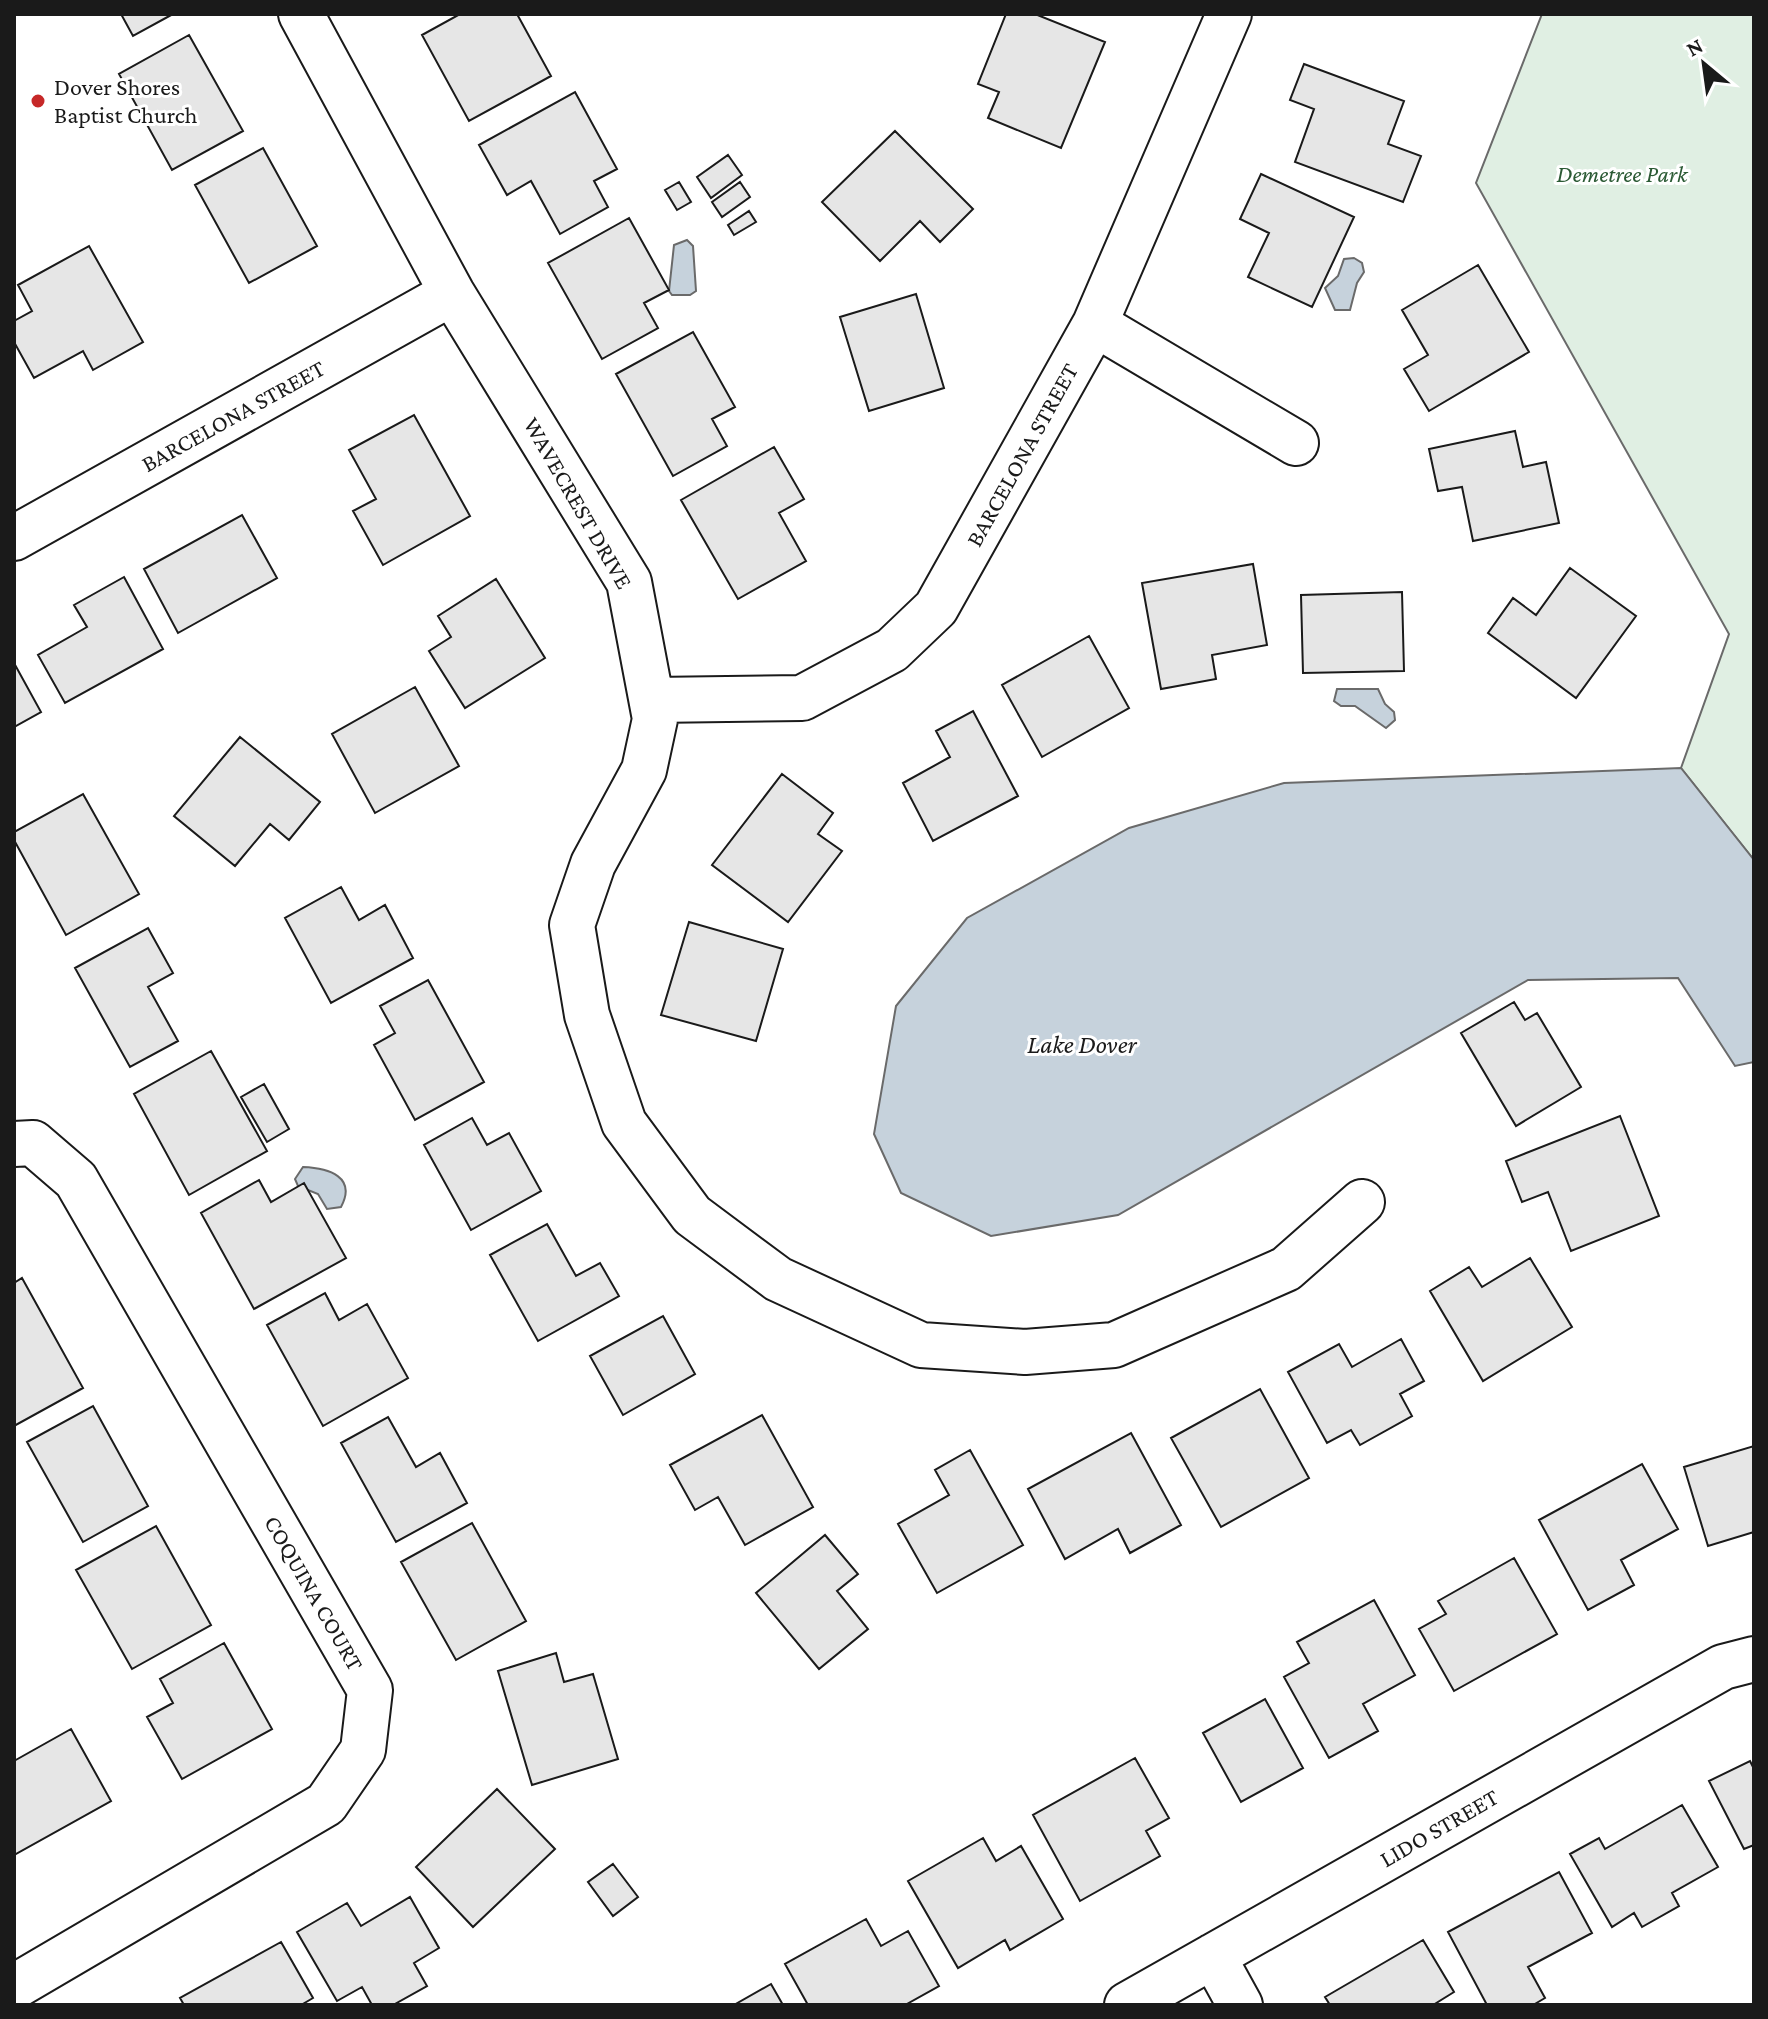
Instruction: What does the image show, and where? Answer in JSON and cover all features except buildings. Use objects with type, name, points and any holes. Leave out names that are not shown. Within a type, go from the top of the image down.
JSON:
[{"type":"street","name":"WAVECREST DRIVE","points":[[301,14],[452,293],[629,582],[655,719],[644,770],[593,864],[572,925],[587,1015],[624,1123],[692,1215],[778,1279],[921,1345],[1025,1352],[1114,1345],[1286,1269],[1362,1202]]},
{"type":"street","name":"BARCELONA STREET","points":[[653,700],[802,698],[892,650],[936,608],[1095,324],[1229,14]]},
{"type":"street","name":"BARCELONA STREET","points":[[14,538],[452,293]]},
{"type":"street","points":[[1095,324],[1296,443]]},
{"type":"street","name":"COQUINA COURT","points":[[14,1144],[33,1143],[76,1180],[370,1690],[363,1750],[326,1804],[14,1987]]},
{"type":"street","name":"LIDO STREET","points":[[1127,2005],[1723,1667],[1754,1659]]},
{"type":"street","points":[[1213,1956],[1240,2005]]},
{"type":"green space","name":"Demetree Park","points":[[1542,14],[1754,14],[1754,860],[1681,768],[1729,634],[1476,183]]},
{"type":"water","points":[[687,240],[693,246],[696,291],[690,295],[672,295],[669,291],[674,245]]},
{"type":"water","points":[[1354,258],[1362,263],[1364,272],[1357,283],[1350,310],[1335,310],[1325,288],[1338,276],[1344,259]]},
{"type":"water","points":[[1337,689],[1378,689],[1385,704],[1394,712],[1395,720],[1386,728],[1355,706],[1341,706],[1334,701]]},
{"type":"water","name":"Lake Dover","points":[[1681,768],[1754,860],[1754,1062],[1735,1066],[1678,978],[1528,980],[1118,1215],[991,1236],[901,1193],[874,1134],[896,1006],[967,918],[1129,828],[1284,783]]},
{"type":"water","points":[[303,1167],[331,1172],[343,1181],[345,1197],[341,1207],[327,1209],[318,1194],[298,1186],[295,1179]]},
{"type":"place","name":"Dover Shores Baptist Church","points":[[38,101]]}]
